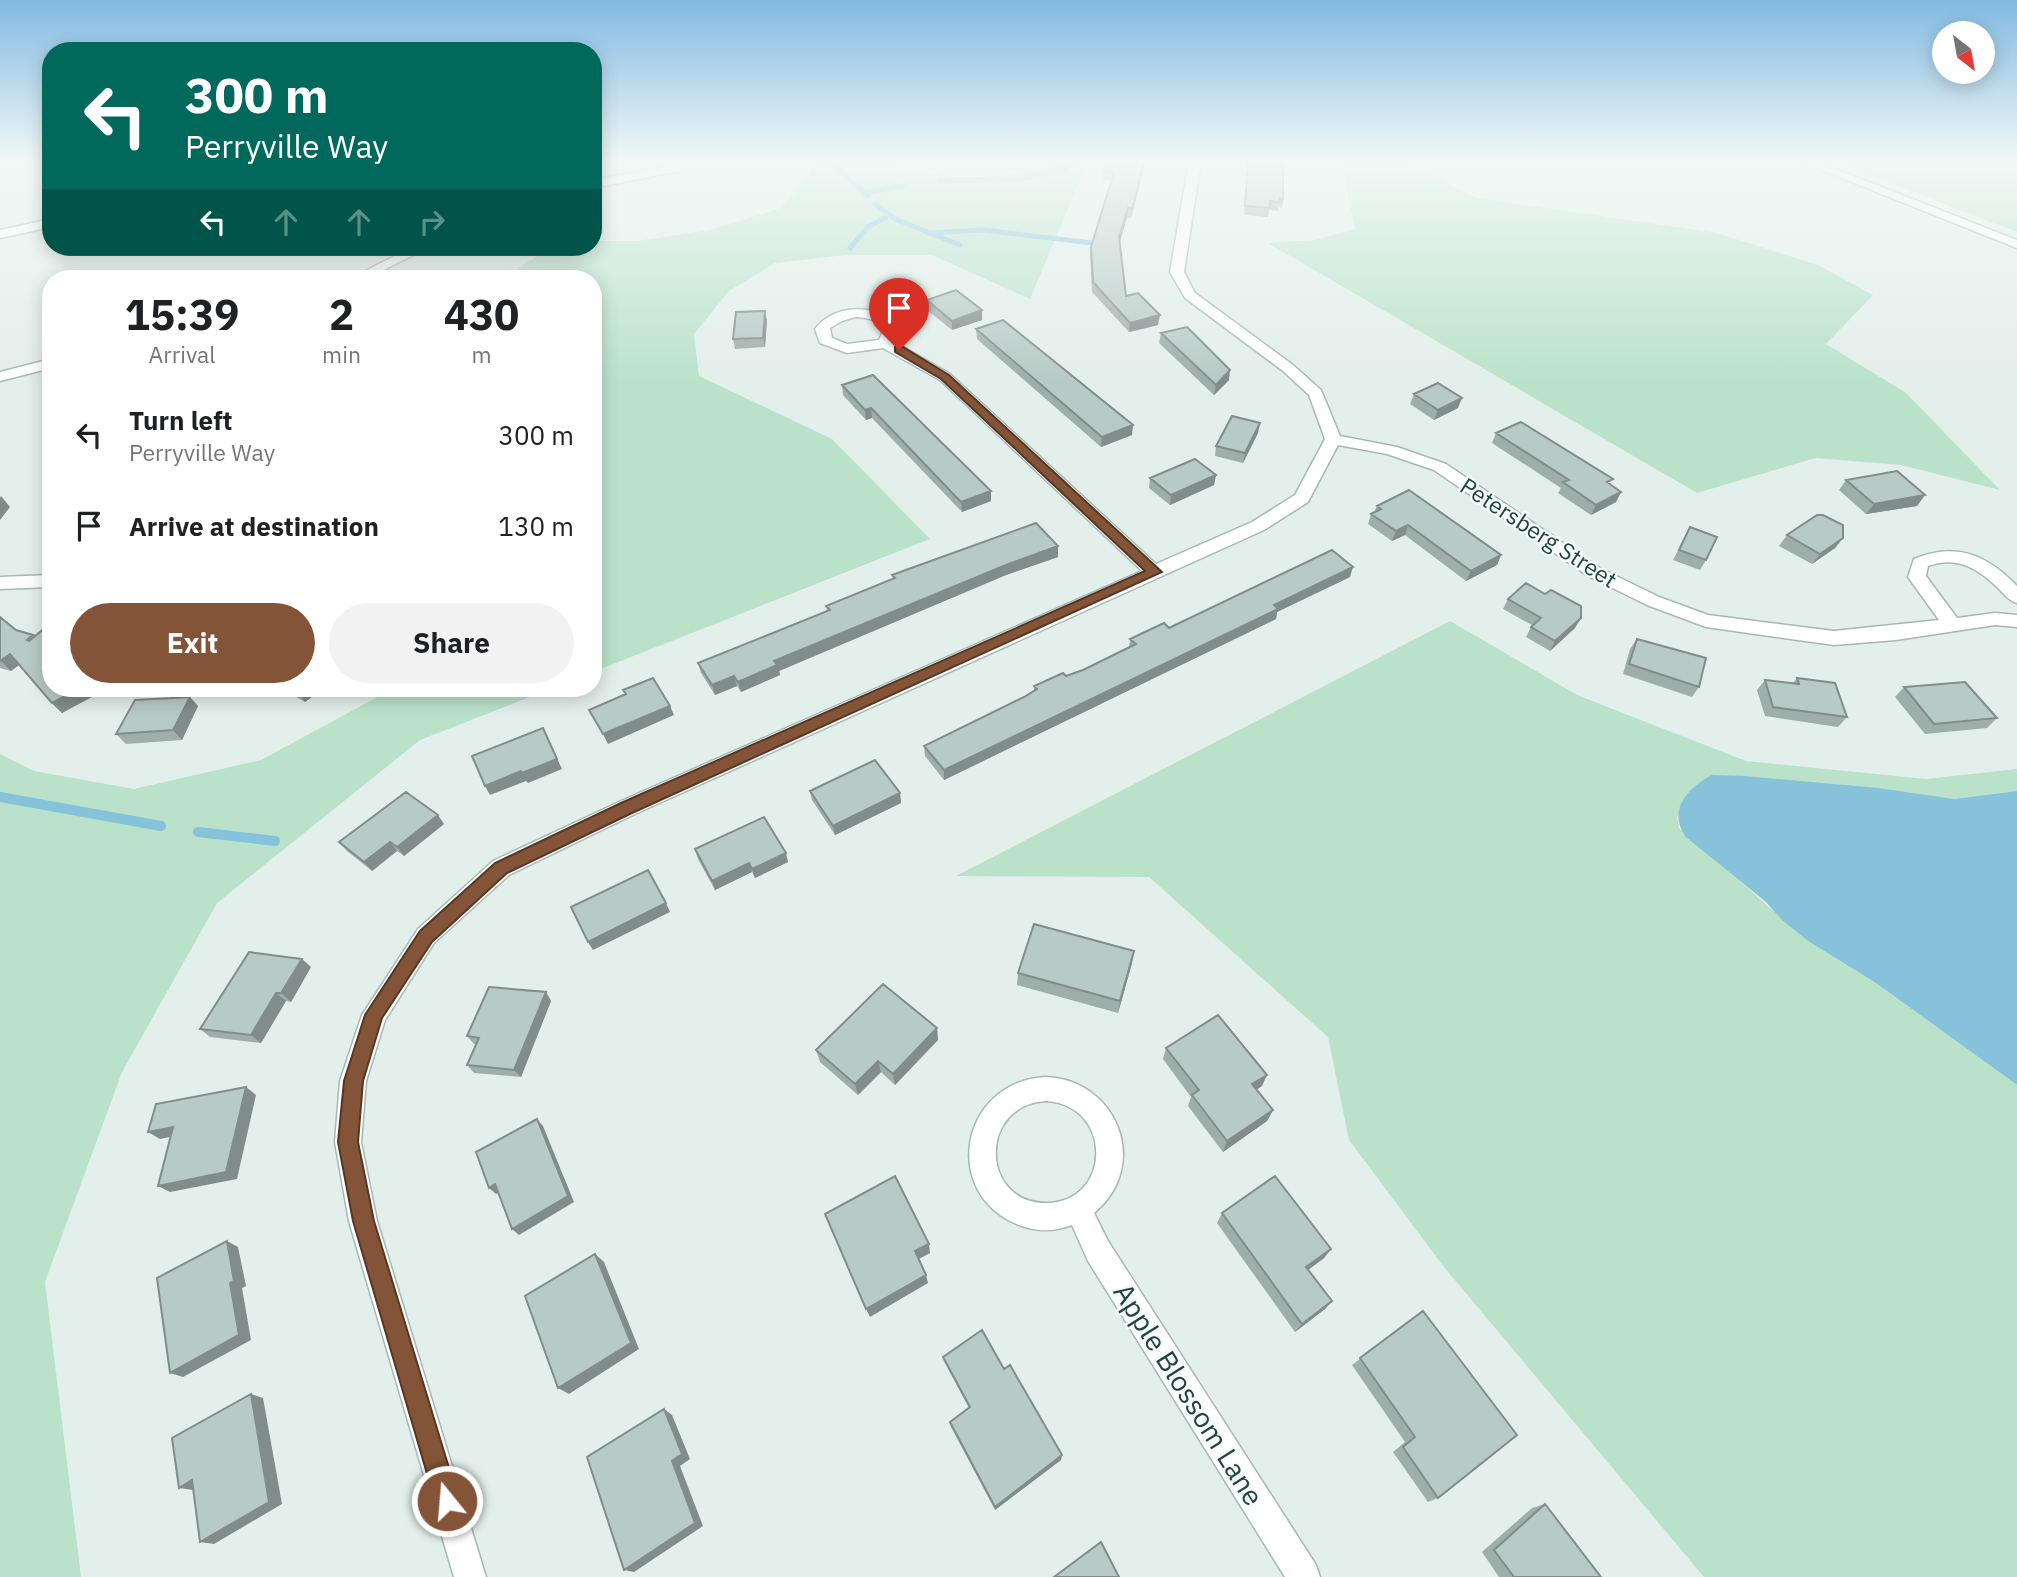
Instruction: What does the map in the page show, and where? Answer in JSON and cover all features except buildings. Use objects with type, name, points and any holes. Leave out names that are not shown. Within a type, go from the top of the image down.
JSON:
[{"type":"street","points":[[470,1577],[363,1221],[348,1142],[354,1081],[374,1015],[426,936],[501,868],[627,808],[1258,526],[1303,498],[1334,439],[1316,393],[1190,295],[1177,272],[1183,235]]},
{"type":"street","points":[[1993,235],[2017,244]]},
{"type":"street","points":[[375,270],[404,256]]},
{"type":"street","points":[[885,343],[945,377],[1155,572]]},
{"type":"street","points":[[0,377],[42,365]]},
{"type":"street","name":"Petersberg Street","points":[[1334,439],[1391,450],[1440,467],[1594,572],[1653,601],[1706,621],[1834,638],[1896,634],[1995,620],[2017,621]]},
{"type":"street","points":[[1952,624],[1917,577],[1920,563],[1937,554],[1968,559],[1996,573],[2017,597]]},
{"type":"street","points":[[0,583],[42,581]]},
{"type":"street","points":[[1056,1090],[1085,1102],[1105,1127],[1110,1150],[1108,1173],[1091,1200],[1078,1209],[1061,1216],[1043,1217],[1024,1213],[1008,1204],[995,1191],[986,1176],[982,1141],[997,1110],[1010,1099],[1024,1092],[1056,1090]]},
{"type":"street","name":"Apple Blossom Lane","points":[[1078,1209],[1098,1251],[1304,1577]]},
{"type":"green space","points":[[680,235],[1057,235],[1030,299],[932,255],[846,255],[775,263],[729,291],[694,334],[699,376],[832,439],[930,539],[602,668],[602,270],[516,270],[537,256],[602,256],[602,241],[637,241]]},
{"type":"green space","points":[[1335,235],[1722,235],[1818,265],[1873,295],[1826,344],[1906,393],[2000,490],[1901,465],[1815,458],[1697,493],[1268,243],[1315,240]]},
{"type":"green space","points":[[1450,621],[1577,695],[1746,761],[1926,779],[2017,769],[2017,791],[1954,799],[1745,776],[1677,817],[1679,828],[1808,941],[1876,983],[2017,1085],[2017,1577],[1704,1577],[1444,1267],[1349,1140],[1328,1037],[1149,877],[956,876]]},
{"type":"green space","points":[[377,697],[530,697],[420,740],[217,903],[122,1072],[45,1282],[81,1577],[0,1577],[0,754],[34,771],[134,789],[261,760]]},
{"type":"water","points":[[1712,775],[1878,788],[1954,799],[2017,791],[2017,1085],[1876,983],[1808,941],[1781,919],[1766,902],[1686,837],[1679,818],[1682,801],[1703,780]]},
{"type":"waterway","points":[[850,248],[861,235]]},
{"type":"waterway","points":[[934,235],[960,245]]},
{"type":"waterway","points":[[1022,235],[1093,243]]},
{"type":"waterway","points":[[0,797],[161,826]]},
{"type":"waterway","points":[[198,832],[275,841]]},
{"type":"route","points":[[447,1501],[363,1221],[348,1142],[354,1081],[374,1015],[426,936],[501,868],[627,808],[1155,572],[945,377],[899,350]]}]
